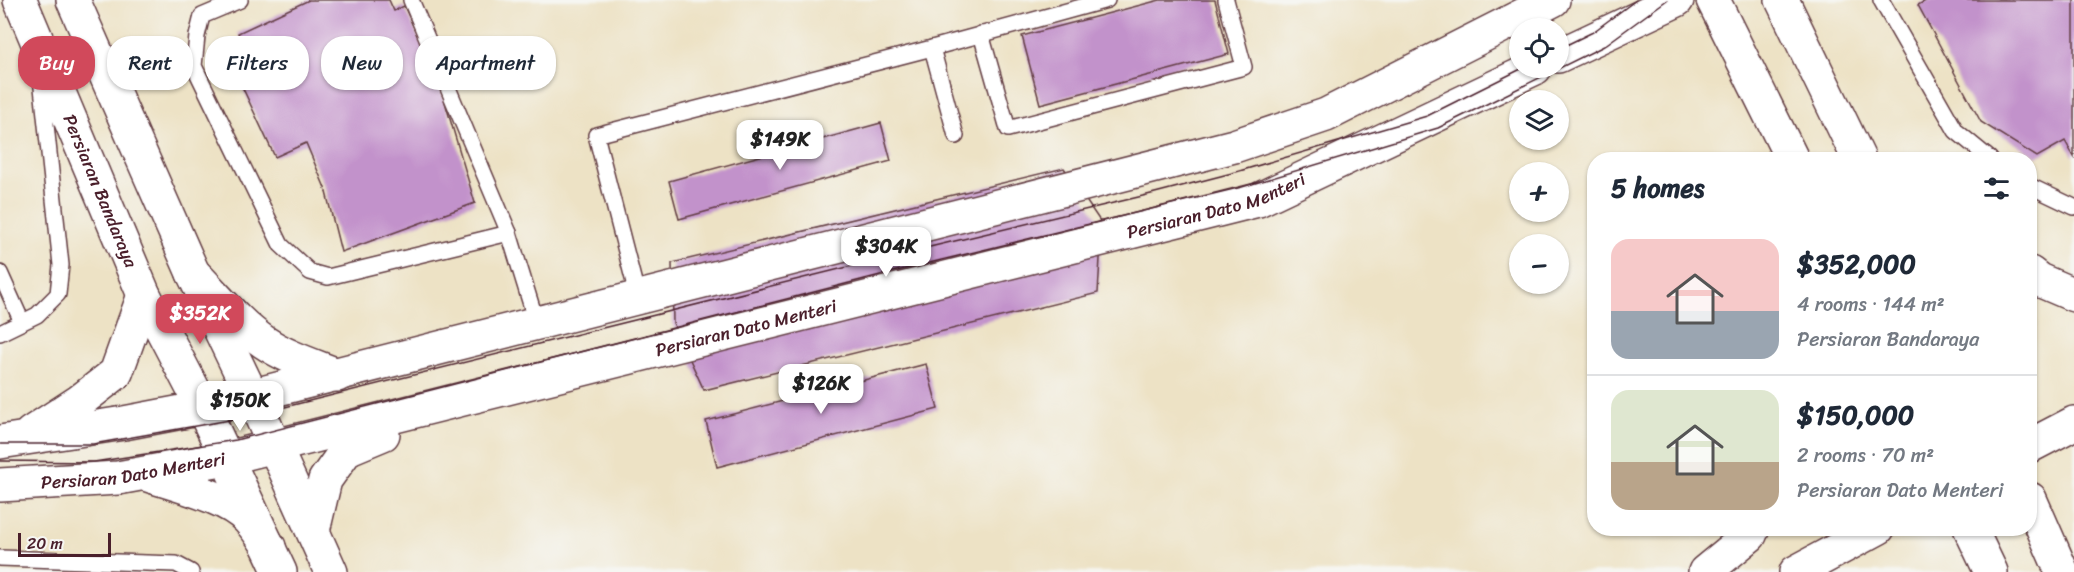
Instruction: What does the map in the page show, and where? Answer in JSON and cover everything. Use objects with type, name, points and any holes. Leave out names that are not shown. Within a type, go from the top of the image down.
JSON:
[{"type":"main road","name":"Persiaran Bandaraya","points":[[20,0],[36,36]]},
{"type":"main road","points":[[74,0],[193,273],[252,396],[331,572]]},
{"type":"main road","points":[[11,441],[203,408],[1234,146],[1326,116],[1553,0]]},
{"type":"main road","points":[[1569,51],[1677,0]]},
{"type":"main road","points":[[1713,0],[1789,152]]},
{"type":"main road","points":[[1782,0],[1854,148]]},
{"type":"main road","name":"Persiaran Dato Menteri","points":[[0,485],[118,478],[227,458],[1258,200],[1514,78]]},
{"type":"main road","name":"Persiaran Bandaraya","points":[[58,90],[144,295],[203,408],[275,560]]},
{"type":"main road","points":[[1759,92],[1771,152]]},
{"type":"main road","points":[[193,273],[264,342],[293,359],[337,375]]},
{"type":"main road","points":[[2037,278],[2074,295]]},
{"type":"main road","points":[[11,441],[80,401],[116,373],[144,295]]},
{"type":"main road","points":[[313,531],[325,480],[347,449],[462,399]]},
{"type":"main road","points":[[2037,443],[2074,423]]},
{"type":"main road","points":[[142,473],[196,491],[224,503],[248,518],[275,560]]},
{"type":"main road","points":[[2037,515],[2062,572]]},
{"type":"main road","points":[[1705,572],[1750,536]]},
{"type":"main road","points":[[1796,572],[1863,536]]},
{"type":"main road","points":[[1974,536],[1991,572]]},
{"type":"lane","points":[[240,0],[202,16],[194,66],[281,245],[310,272],[328,277],[509,233]]},
{"type":"lane","points":[[411,0],[509,233],[537,324]]},
{"type":"lane","points":[[638,298],[596,135],[1107,0]]},
{"type":"lane","points":[[981,34],[1008,129],[1244,67],[1226,0]]},
{"type":"lane","points":[[1881,0],[1956,131],[1982,152]]},
{"type":"lane","points":[[932,48],[956,136]]},
{"type":"lane","points":[[0,333],[37,315],[58,294],[61,265],[42,90]]},
{"type":"lane","points":[[2037,189],[2074,207]]},
{"type":"lane","points":[[0,273],[22,322]]},
{"type":"lane","points":[[0,558],[176,564],[191,572]]},
{"type":"building","points":[[309,0],[389,0],[394,11],[404,6],[418,36],[415,36],[415,90],[441,90],[475,203],[341,252],[325,188],[306,143],[275,157],[244,90],[309,90],[309,36],[239,36],[238,33]]},
{"type":"building","points":[[1160,0],[1215,0],[1229,54],[1040,104],[1022,36]]},
{"type":"building","points":[[1927,0],[2074,0],[2074,157],[2065,141],[2037,157],[2037,152],[2029,152],[1981,122],[1918,5]]},
{"type":"building","points":[[881,123],[891,161],[679,219],[669,181]]},
{"type":"building","points":[[1064,168],[1102,224],[1098,293],[704,390],[673,323],[672,263]]},
{"type":"building","points":[[926,364],[938,409],[717,467],[706,421]]},
{"type":"tram line","points":[[1569,44],[1593,32],[1636,0]]},
{"type":"tram line","points":[[0,461],[94,462],[236,440],[892,272],[1242,187],[1438,128],[1604,46],[1667,0]]},
{"type":"tram line","points":[[0,444],[93,444],[241,418],[1236,172],[1427,116],[1509,75]]}]
